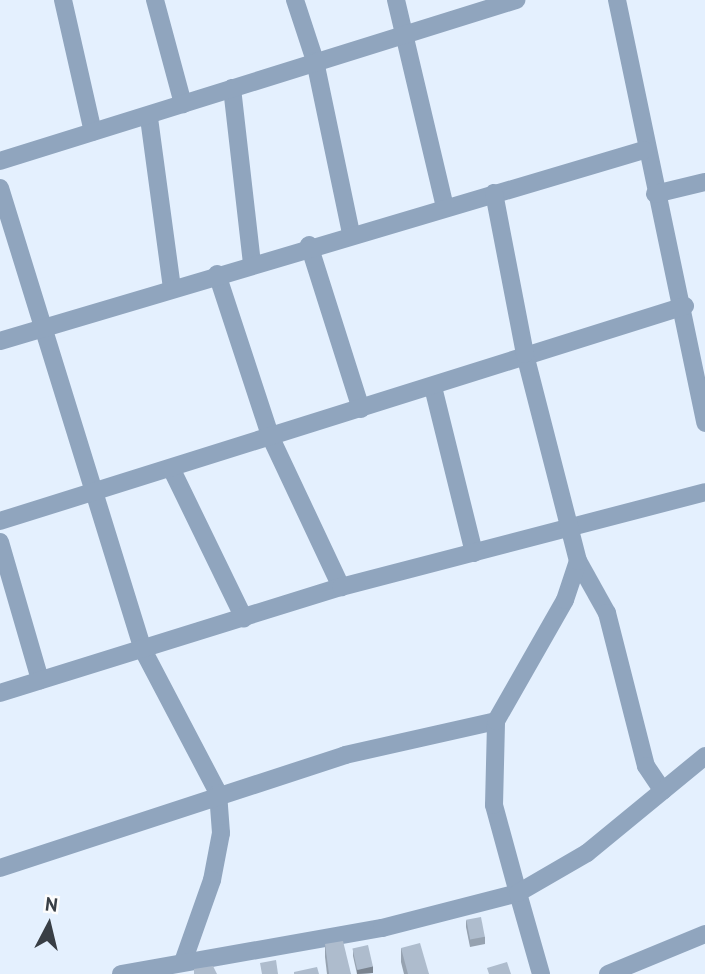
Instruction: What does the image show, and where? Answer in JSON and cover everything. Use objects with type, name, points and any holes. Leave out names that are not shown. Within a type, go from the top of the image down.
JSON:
[{"type":"street","points":[[63,0],[93,132]]},
{"type":"street","points":[[155,0],[183,104]]},
{"type":"street","points":[[295,0],[315,61],[351,233]]},
{"type":"street","points":[[396,0],[445,207]]},
{"type":"street","points":[[0,161],[149,118],[183,104],[315,61],[516,0]]},
{"type":"street","points":[[617,0],[644,150],[685,306],[705,423]]},
{"type":"street","points":[[232,88],[252,263]]},
{"type":"street","points":[[149,118],[172,288]]},
{"type":"street","points":[[0,341],[309,244],[644,150]]},
{"type":"street","points":[[655,194],[705,182]]},
{"type":"street","points":[[0,188],[142,648],[218,793],[221,833],[212,880],[184,959]]},
{"type":"street","points":[[494,193],[525,354],[571,525],[578,561],[607,613],[646,766],[663,790]]},
{"type":"street","points":[[309,244],[361,409]]},
{"type":"street","points":[[217,274],[271,438],[341,587]]},
{"type":"street","points":[[0,521],[172,470],[433,387],[525,354],[685,306]]},
{"type":"street","points":[[433,387],[474,553]]},
{"type":"street","points":[[172,470],[244,618]]},
{"type":"street","points":[[0,693],[341,587],[705,492]]},
{"type":"street","points":[[0,542],[40,680]]},
{"type":"street","points":[[541,974],[494,805],[496,721],[565,600],[578,561]]},
{"type":"street","points":[[0,868],[218,793],[345,755],[496,721]]},
{"type":"street","points":[[121,974],[169,968],[184,959],[290,946],[518,893],[587,853],[705,756]]},
{"type":"street","points":[[608,974],[705,934]]},
{"type":"building","points":[[481,917],[485,937],[470,939],[466,920]]},
{"type":"building","points":[[343,941],[351,974],[329,974],[325,944]]},
{"type":"building","points":[[420,943],[429,974],[408,974],[401,948]]},
{"type":"building","points":[[368,945],[373,966],[357,970],[352,949]]},
{"type":"building","points":[[276,960],[278,974],[262,974],[260,963]]},
{"type":"building","points":[[507,962],[511,974],[489,974],[487,968]]},
{"type":"building","points":[[213,966],[217,974],[194,974],[194,969]]},
{"type":"building","points":[[317,967],[319,974],[294,974],[294,972]]}]
